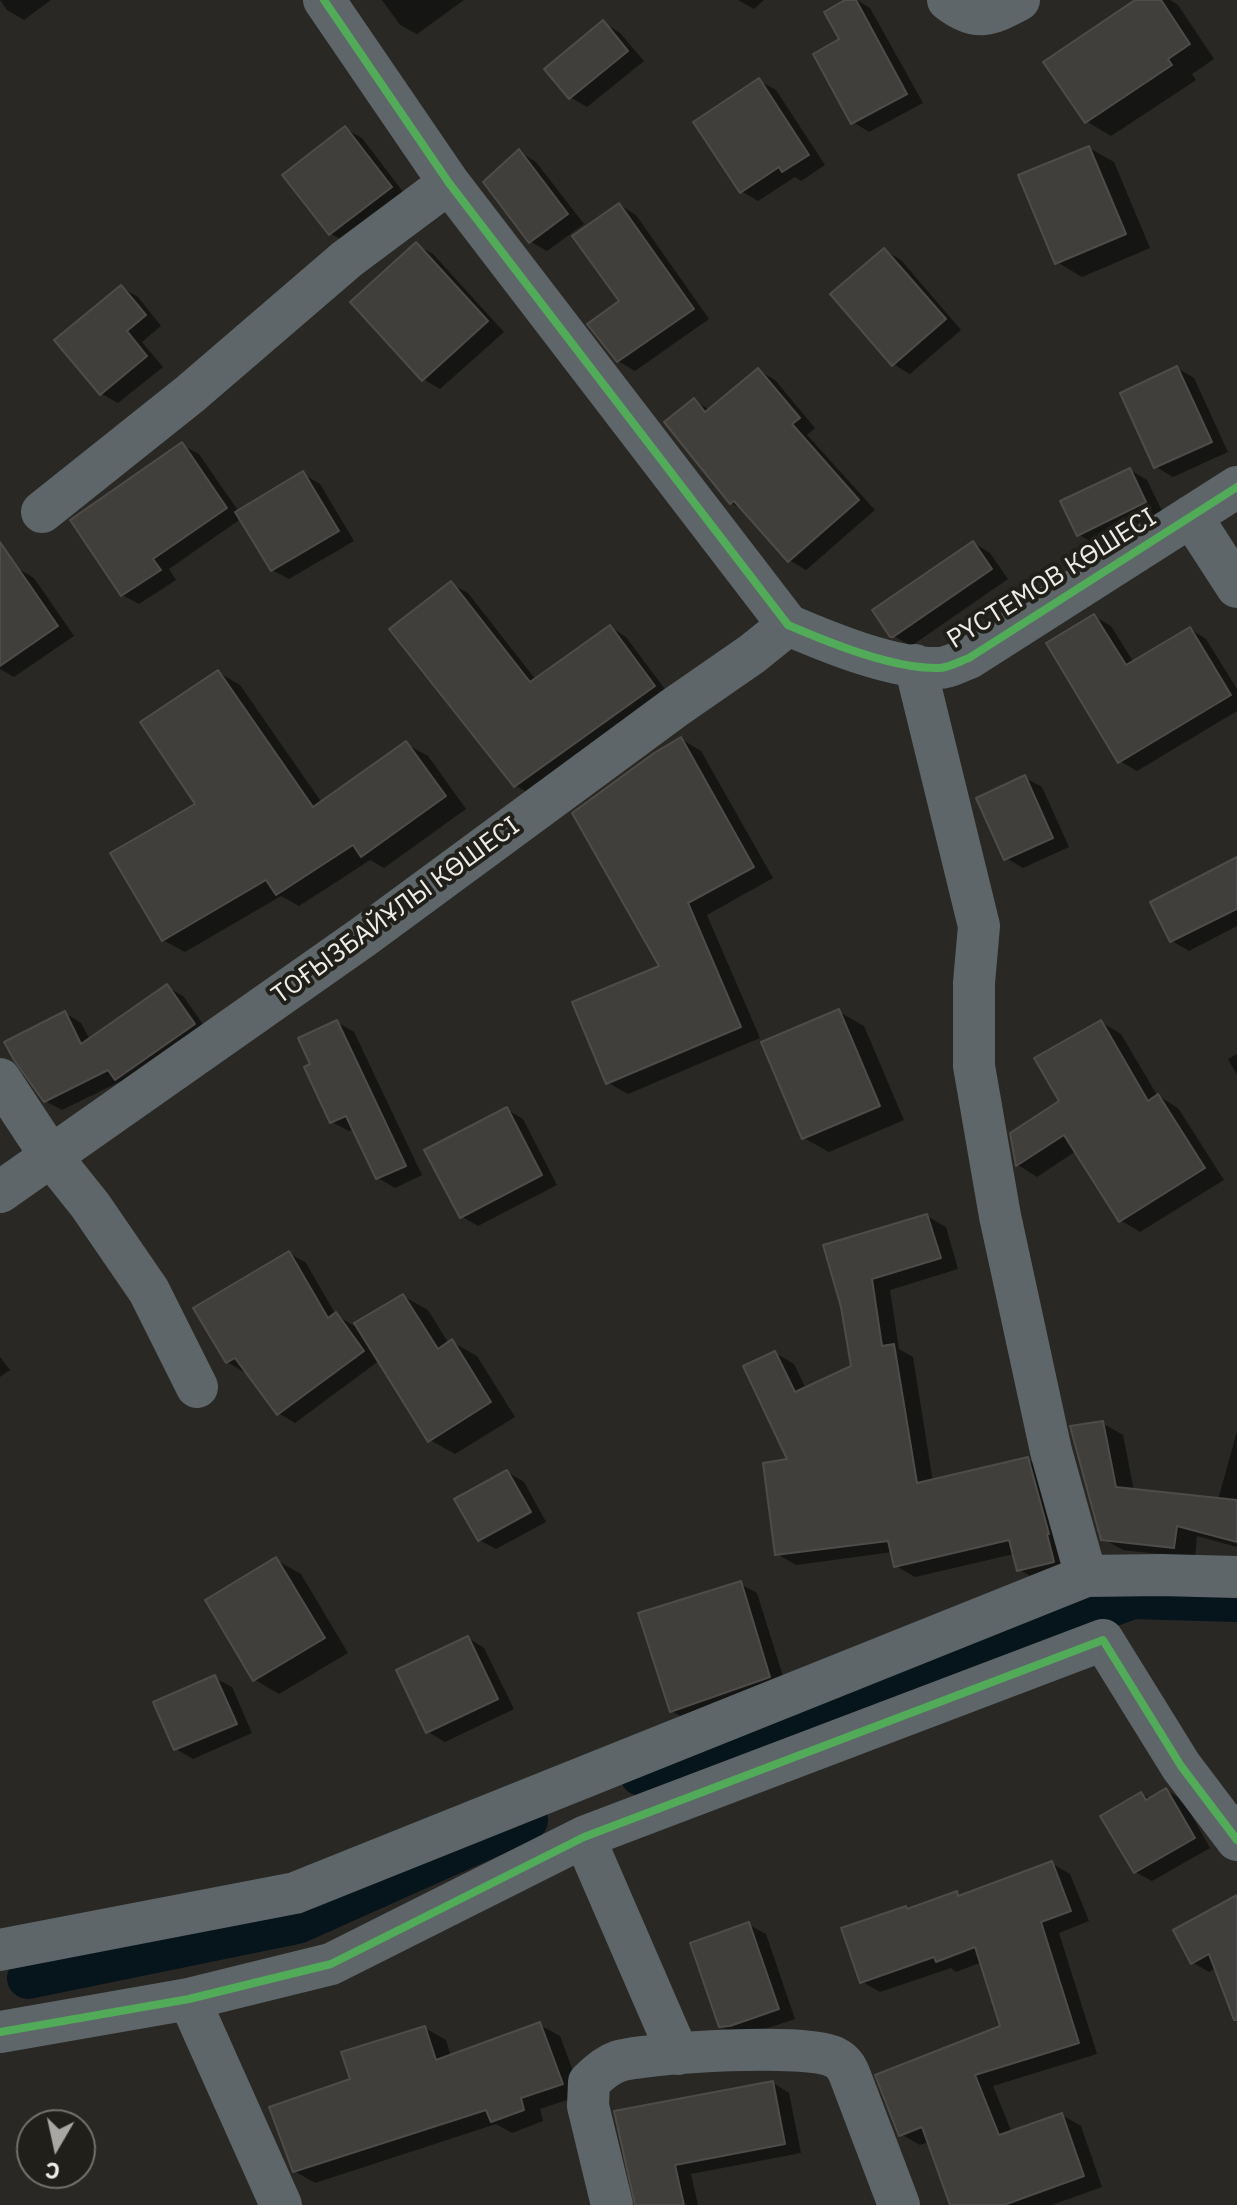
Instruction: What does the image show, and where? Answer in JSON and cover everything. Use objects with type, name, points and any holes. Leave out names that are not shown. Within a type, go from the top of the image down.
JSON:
[{"type":"street","points":[[324,0],[449,183],[788,625]]},
{"type":"street","points":[[948,0],[966,14],[990,14],[1019,0]]},
{"type":"street","points":[[42,512],[190,394],[347,259],[449,183]]},
{"type":"street","name":"РҮСТЕМОВ КӨШЕСІ","points":[[788,625],[862,654],[942,668],[969,658],[1237,487]]},
{"type":"street","points":[[1191,516],[1237,587]]},
{"type":"street","name":"ТОҒЫЗБАЙҰЛЫ КӨШЕСІ","points":[[0,1192],[363,937],[788,625]]},
{"type":"street","points":[[915,665],[979,926],[974,983],[974,1066],[1000,1216],[1051,1451],[1086,1576]]},
{"type":"street","points":[[0,1079],[50,1155],[90,1205],[149,1291],[197,1387]]},
{"type":"street","points":[[0,1950],[295,1893],[1086,1576],[1237,1577]]},
{"type":"street","points":[[1,2029],[189,1999],[331,1964],[584,1837],[1103,1640],[1181,1766],[1237,1840]]},
{"type":"street","points":[[584,1837],[678,2054]]},
{"type":"street","points":[[189,1999],[281,2205]]},
{"type":"street","points":[[612,2205],[588,2106],[589,2082],[604,2068],[619,2061],[678,2054],[774,2049],[813,2051],[842,2061],[899,2205]]},
{"type":"building","points":[[845,0],[856,0],[907,94],[851,124],[813,54],[839,39],[824,12]]},
{"type":"building","points":[[1135,0],[1161,0],[1190,44],[1168,59],[1172,65],[1085,123],[1043,62]]},
{"type":"building","points":[[603,20],[628,51],[569,99],[544,69]]},
{"type":"building","points":[[759,78],[809,155],[782,172],[779,167],[740,193],[693,122]]},
{"type":"building","points":[[345,126],[392,187],[329,235],[282,175]]},
{"type":"building","points":[[1089,146],[1126,234],[1055,264],[1018,175]]},
{"type":"building","points":[[519,149],[568,214],[529,243],[483,182]]},
{"type":"building","points":[[619,203],[694,309],[617,362],[587,324],[619,301],[572,236]]},
{"type":"building","points":[[416,242],[488,321],[422,381],[350,302]]},
{"type":"building","points":[[884,248],[946,319],[892,366],[830,294]]},
{"type":"building","points":[[121,285],[146,315],[127,331],[147,356],[100,395],[54,340]]},
{"type":"building","points":[[1177,366],[1212,442],[1154,468],[1120,393]]},
{"type":"building","points":[[758,368],[800,418],[792,424],[859,500],[788,562],[734,501],[730,504],[664,422],[694,398],[705,412]]},
{"type":"building","points":[[182,442],[227,508],[153,559],[161,570],[121,596],[70,520]]},
{"type":"building","points":[[1130,468],[1146,502],[1077,536],[1060,501]]},
{"type":"building","points":[[303,471],[339,531],[271,571],[235,512]]},
{"type":"building","points":[[973,541],[992,569],[890,637],[872,610]]},
{"type":"building","points":[[0,542],[58,626],[0,666]]},
{"type":"building","points":[[451,581],[530,682],[610,625],[655,686],[514,787],[389,629]]},
{"type":"building","points":[[1094,614],[1126,665],[1190,627],[1231,695],[1118,763],[1046,643]]},
{"type":"building","points":[[218,670],[313,807],[406,741],[446,796],[361,857],[353,845],[276,895],[266,880],[162,941],[110,853],[195,804],[140,722]]},
{"type":"building","points":[[681,737],[754,867],[688,903],[741,1027],[606,1084],[572,1002],[659,966],[572,813]]},
{"type":"building","points":[[1025,775],[1053,838],[1004,860],[976,798]]},
{"type":"building","points":[[1237,857],[1237,909],[1170,942],[1150,902]]},
{"type":"building","points":[[167,984],[195,1024],[115,1080],[108,1070],[44,1102],[4,1042],[65,1011],[81,1044]]},
{"type":"building","points":[[839,1009],[880,1106],[802,1139],[761,1042]]},
{"type":"building","points":[[337,1020],[406,1166],[376,1179],[346,1116],[330,1123],[304,1067],[310,1064],[298,1038]]},
{"type":"building","points":[[1101,1020],[1148,1101],[1158,1094],[1205,1168],[1119,1222],[1064,1135],[1016,1166],[1010,1133],[1059,1101],[1034,1058]]},
{"type":"building","points":[[507,1107],[542,1175],[460,1218],[424,1150]]},
{"type":"building","points":[[927,1214],[941,1258],[872,1279],[882,1346],[894,1344],[917,1483],[1028,1457],[1054,1562],[1017,1571],[1009,1540],[894,1567],[888,1541],[775,1555],[763,1463],[787,1459],[743,1366],[775,1351],[795,1392],[851,1366],[841,1307],[823,1245]]},
{"type":"building","points":[[289,1251],[328,1318],[336,1312],[364,1351],[277,1415],[235,1358],[226,1363],[193,1308]]},
{"type":"building","points":[[403,1294],[438,1349],[452,1339],[491,1402],[428,1442],[354,1323]]},
{"type":"building","points":[[1103,1421],[1116,1487],[1237,1500],[1237,1542],[1177,1526],[1174,1548],[1101,1540],[1070,1426]]},
{"type":"building","points":[[507,1470],[531,1512],[478,1541],[454,1499]]},
{"type":"building","points":[[276,1557],[325,1638],[253,1681],[205,1600]]},
{"type":"building","points":[[741,1581],[770,1677],[670,1712],[638,1613]]},
{"type":"building","points":[[468,1636],[498,1699],[426,1733],[396,1670]]},
{"type":"building","points":[[215,1675],[237,1724],[174,1750],[153,1702]]},
{"type":"building","points":[[1166,1788],[1195,1838],[1134,1873],[1100,1816],[1141,1792],[1146,1800]]},
{"type":"building","points":[[1052,1861],[1071,1911],[1041,1922],[1079,2043],[975,2075],[999,2135],[1062,2113],[1084,2176],[1004,2205],[950,2205],[922,2127],[899,2136],[875,2075],[1000,2026],[975,1947],[936,1962],[934,1957],[860,1983],[841,1928],[957,1891],[958,1896]]},
{"type":"building","points":[[1237,1895],[1237,2020],[1234,2020],[1209,1954],[1191,1964],[1173,1930]]},
{"type":"building","points":[[749,1922],[779,2009],[719,2027],[690,1943]]},
{"type":"building","points":[[540,2022],[563,2084],[521,2098],[524,2110],[491,2122],[486,2110],[293,2172],[269,2107],[350,2079],[341,2052],[425,2026],[436,2060]]},
{"type":"building","points":[[773,2081],[785,2144],[675,2165],[684,2205],[635,2205],[614,2111]]},
{"type":"waterway","points":[[641,1775],[1133,1598],[1237,1601]]},
{"type":"waterway","points":[[28,1978],[297,1923],[527,1820]]},
{"type":"cycle path","points":[[324,0],[449,183],[788,625],[882,660],[921,667],[947,667],[969,658],[1237,487]]},
{"type":"cycle path","points":[[0,2032],[189,1999],[331,1964],[584,1837],[1103,1640],[1181,1766],[1237,1840]]}]
